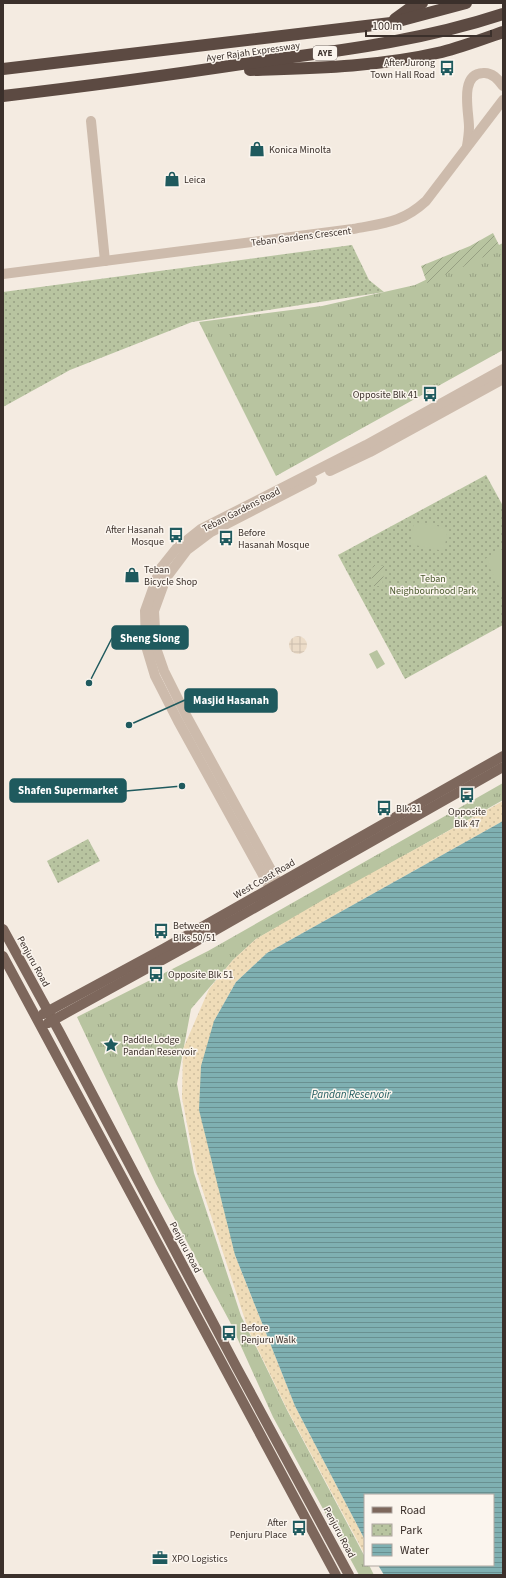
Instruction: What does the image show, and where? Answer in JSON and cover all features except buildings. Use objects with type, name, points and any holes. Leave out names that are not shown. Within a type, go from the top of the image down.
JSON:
[{"type":"highway","points":[[391,23],[404,12],[422,3]]},
{"type":"highway","name":"Ayer Rajah Expressway","points":[[3,69],[391,23],[466,3]]},
{"type":"highway","name":"Ayer Rajah Expressway","points":[[3,96],[193,72],[384,44],[457,28],[503,14]]},
{"type":"highway","points":[[193,72],[335,68],[395,61],[443,51],[503,32]]},
{"type":"main road","name":"West Coast Road","points":[[277,890],[503,756]]},
{"type":"main road","name":"West Coast Road","points":[[39,1023],[165,948],[277,890],[503,767]]},
{"type":"main road","name":"Penjuru Road","points":[[3,929],[51,1016],[233,1362],[349,1575]]},
{"type":"main road","points":[[3,956],[165,1260],[336,1575]]},
{"type":"street","name":"Teban Gardens Crescent","points":[[466,148],[469,129],[467,90],[471,80],[475,76],[485,73],[497,78],[503,86]]},
{"type":"street","name":"Teban Gardens Crescent","points":[[3,274],[353,229],[400,219],[414,211],[426,201],[503,100]]},
{"type":"street","points":[[91,121],[105,260]]},
{"type":"street","name":"Teban Gardens Road","points":[[368,448],[503,369]]},
{"type":"street","name":"Teban Gardens Road","points":[[277,890],[178,721],[155,676],[146,646],[145,611],[160,569],[176,549],[201,529],[368,448],[503,378]]},
{"type":"green space","points":[[493,233],[501,249],[427,283],[421,266],[470,246]]},
{"type":"green space","points":[[503,243],[503,350],[276,476],[199,322],[322,306],[415,285]]},
{"type":"green space","points":[[352,245],[369,280],[384,292],[192,322],[70,370],[3,407],[3,292]]},
{"type":"green space","name":"Teban Neighbourhood Park","points":[[486,475],[503,506],[503,625],[405,679],[338,555]]},
{"type":"green space","points":[[414,522],[448,528],[444,551],[410,544]]},
{"type":"green space","points":[[503,549],[503,594],[485,559]]},
{"type":"green space","points":[[373,565],[385,566],[382,586],[371,586]]},
{"type":"green space","points":[[377,650],[385,664],[377,669],[369,654]]},
{"type":"green space","points":[[503,783],[503,800],[256,939],[233,960],[191,1009],[177,1084],[194,1173],[241,1316],[287,1410],[364,1555],[364,1566],[370,1566],[374,1575],[359,1575],[273,1417],[230,1322],[156,1184],[77,1017],[208,951]]},
{"type":"green space","points":[[88,839],[100,861],[58,883],[47,861]]},
{"type":"sand","points":[[503,801],[503,821],[267,953],[236,982],[214,1021],[235,1255],[295,1406],[364,1538],[364,1553],[287,1409],[248,1329],[196,1170],[182,1098],[183,1049],[209,989],[233,960],[256,939],[328,897]]},
{"type":"shaded area","points":[[298,636],[302,637],[306,641],[306,649],[302,653],[298,654],[294,653],[290,649],[289,645],[290,641],[294,637]]},
{"type":"water","name":"Pandan Reservoir","points":[[503,821],[503,1575],[384,1575],[379,1566],[494,1566],[494,1494],[364,1494],[364,1538],[295,1406],[235,1255],[199,1110],[201,1066],[214,1021],[236,982],[267,953]]},
{"type":"place","name":"After Jurong Town Hall Road","points":[[447,68]]},
{"type":"place","name":"Konica Minolta","points":[[257,149]]},
{"type":"place","name":"Leica","points":[[172,179]]},
{"type":"place","name":"Opposite Blk 41","points":[[430,394]]},
{"type":"place","name":"After Hasanah Mosque","points":[[176,535]]},
{"type":"place","name":"Before Hasanah Mosque","points":[[226,538]]},
{"type":"place","name":"Teban Bicycle Shop","points":[[132,575]]},
{"type":"place","name":"Sheng Siong","points":[[89,683]]},
{"type":"place","name":"Masjid Hasanah","points":[[129,725]]},
{"type":"place","name":"Shafen Supermarket","points":[[182,786]]},
{"type":"place","name":"Opposite Blk 47","points":[[467,795]]},
{"type":"place","name":"Blk 31","points":[[384,808]]},
{"type":"place","name":"Between Blks 50/51","points":[[161,931]]},
{"type":"place","name":"Opposite Blk 51","points":[[156,974]]},
{"type":"place","name":"Paddle Lodge Pandan Reservoir","points":[[111,1045]]},
{"type":"place","name":"Before Penjuru Walk","points":[[229,1333]]},
{"type":"place","name":"After Penjuru Place","points":[[299,1528]]},
{"type":"place","name":"XPO Logistics","points":[[160,1558]]}]
